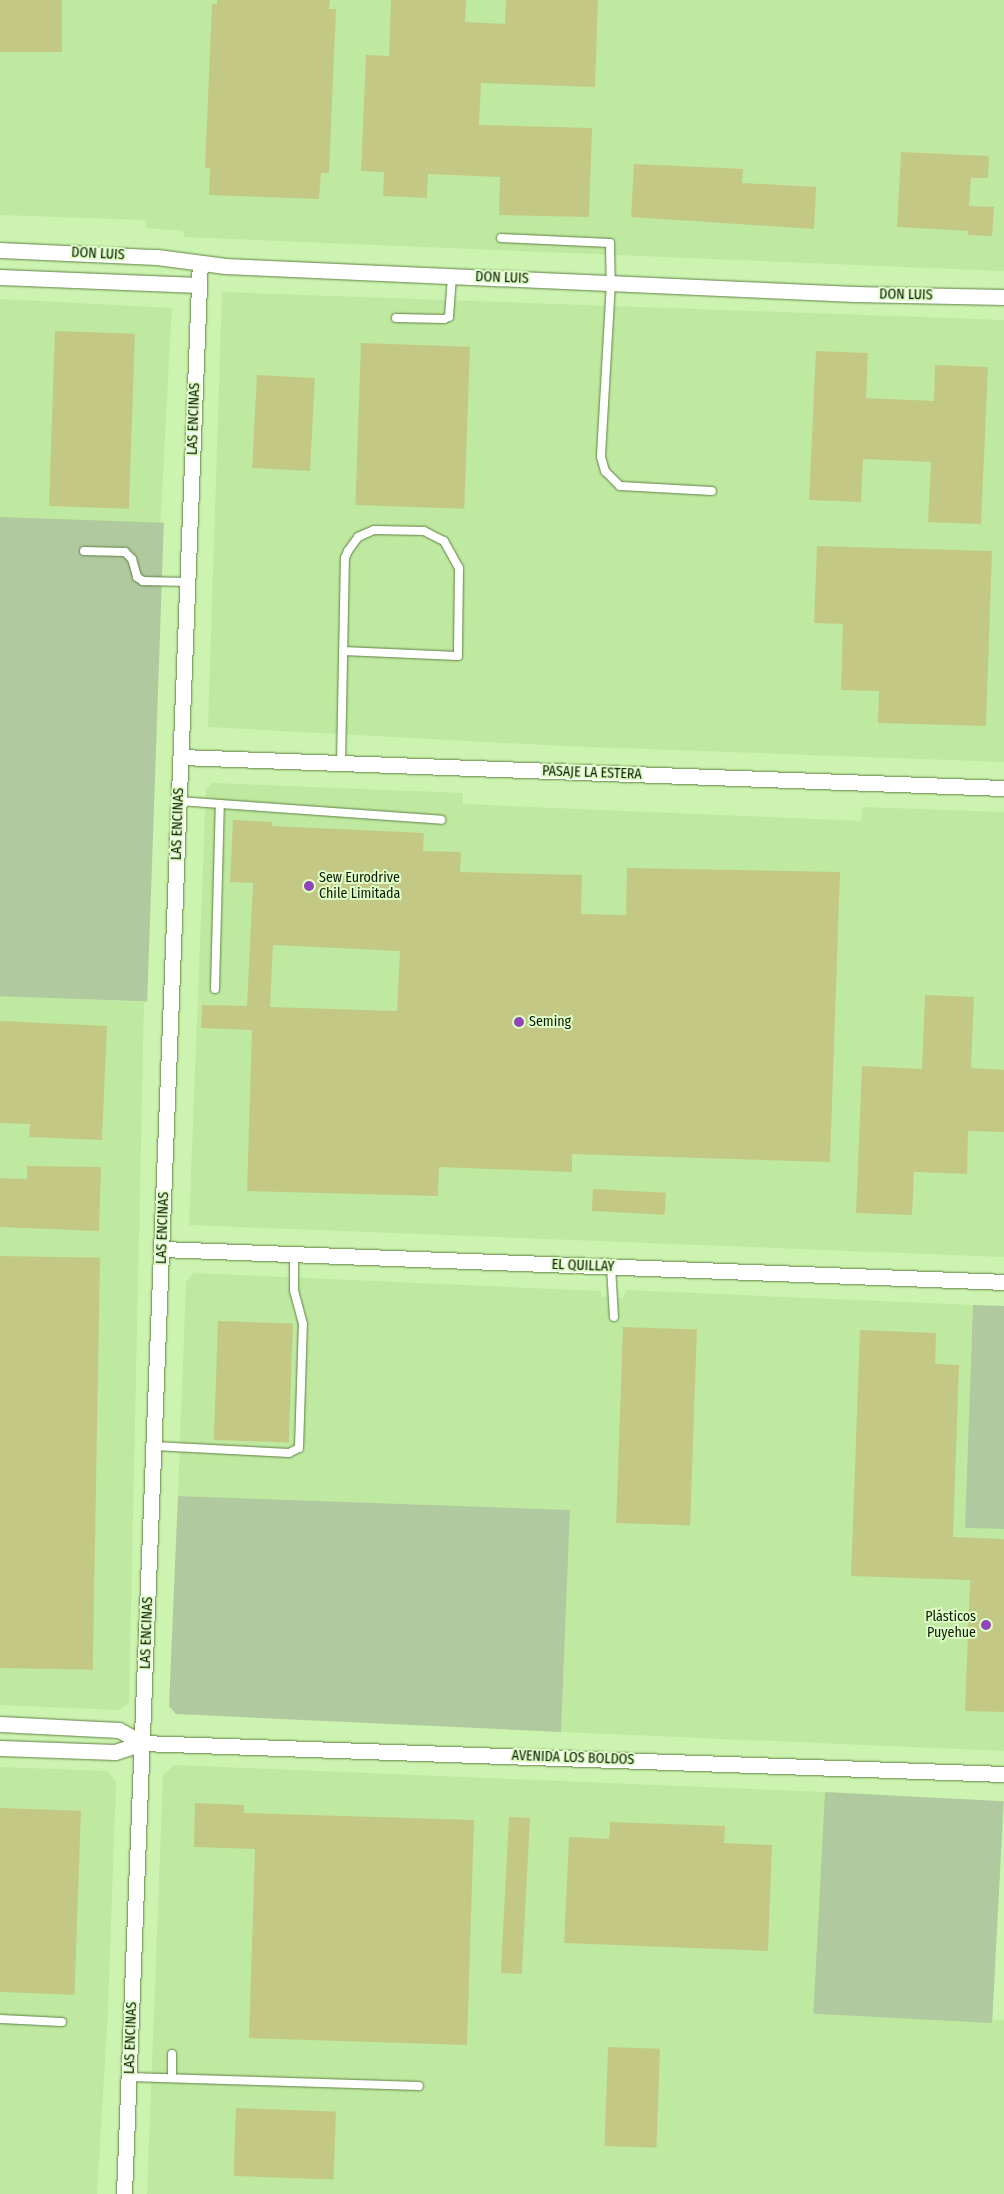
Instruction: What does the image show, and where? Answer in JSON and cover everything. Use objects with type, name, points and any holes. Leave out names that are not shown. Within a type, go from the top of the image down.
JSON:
[{"type":"street","name":"DON LUIS","points":[[0,250],[158,257],[200,263],[452,276],[854,294],[1004,297]]},
{"type":"street","name":"LAS ENCINAS","points":[[124,2194],[200,263]]},
{"type":"street","points":[[0,277],[199,285]]},
{"type":"street","name":"PASAJE LA ESTERA","points":[[181,757],[1004,788]]},
{"type":"street","name":"EL QUILLAY","points":[[162,1249],[1004,1282]]},
{"type":"street","name":"AVENIDA LOS BOLDOS","points":[[0,1724],[111,1729],[128,1732],[142,1742]]},
{"type":"street","name":"AVENIDA LOS BOLDOS","points":[[0,1748],[115,1752],[142,1742],[1004,1774]]},
{"type":"lane","points":[[501,238],[610,243],[611,282],[601,457],[604,471],[620,486],[712,491]]},
{"type":"lane","points":[[396,318],[444,319],[450,317],[452,276]]},
{"type":"lane","points":[[341,763],[343,651],[345,558],[352,544],[374,530],[424,531],[444,541],[459,568],[458,656],[343,651]]},
{"type":"lane","points":[[84,551],[125,552],[132,559],[137,577],[143,581],[188,582]]},
{"type":"lane","points":[[180,801],[442,820]]},
{"type":"lane","points":[[215,989],[220,804]]},
{"type":"lane","points":[[154,1446],[289,1453],[299,1448],[303,1324],[294,1290],[294,1254]]},
{"type":"lane","points":[[611,1267],[614,1317]]},
{"type":"lane","points":[[0,2020],[62,2022]]},
{"type":"lane","points":[[172,2054],[172,2078]]},
{"type":"lane","points":[[129,2077],[419,2086]]},
{"type":"shaded area","points":[[0,0],[1004,0],[1004,271],[184,237],[183,231],[146,228],[145,220],[0,215]]},
{"type":"shaded area","points":[[222,292],[1004,320],[1004,762],[563,746],[208,727]]},
{"type":"shaded area","points":[[0,299],[172,308],[160,526],[0,517]]},
{"type":"shaded area","points":[[0,517],[164,523],[147,1001],[0,996]]},
{"type":"shaded area","points":[[212,783],[463,793],[463,804],[861,821],[862,807],[1004,812],[1004,1257],[189,1225],[206,789]]},
{"type":"shaded area","points":[[0,996],[144,1002],[129,1703],[119,1710],[0,1705]]},
{"type":"shaded area","points":[[194,1273],[601,1291],[602,1297],[623,1298],[626,1290],[973,1305],[965,1528],[1004,1529],[1004,1751],[561,1732],[570,1510],[178,1496],[186,1282]]},
{"type":"shaded area","points":[[973,1305],[1004,1306],[1004,1529],[965,1528]]},
{"type":"shaded area","points":[[178,1496],[570,1510],[561,1732],[176,1714],[169,1706]]},
{"type":"shaded area","points":[[174,1765],[825,1792],[818,2014],[1004,2020],[1004,2194],[147,2194],[163,1775]]},
{"type":"shaded area","points":[[0,1767],[108,1771],[116,1782],[108,2010],[97,2194],[0,2194]]},
{"type":"shaded area","points":[[825,1792],[1004,1801],[992,2023],[813,2014]]},
{"type":"building","points":[[0,0],[62,0],[62,52],[0,52]]},
{"type":"building","points":[[217,0],[330,0],[329,9],[336,9],[329,173],[321,173],[319,199],[209,195],[210,168],[205,168],[212,4],[217,4]]},
{"type":"building","points":[[391,0],[466,0],[465,22],[505,24],[506,0],[598,0],[595,87],[481,83],[479,125],[592,128],[589,217],[499,215],[500,177],[428,174],[427,198],[383,196],[384,172],[361,171],[366,55],[389,56]]},
{"type":"building","points":[[901,152],[989,156],[988,178],[971,178],[969,206],[994,207],[992,236],[968,235],[968,231],[897,227]]},
{"type":"building","points":[[634,164],[743,169],[742,183],[816,187],[814,229],[631,217]]},
{"type":"building","points":[[55,331],[135,334],[129,509],[49,506]]},
{"type":"building","points":[[361,343],[470,347],[464,509],[355,505]]},
{"type":"building","points":[[816,351],[868,353],[866,398],[934,401],[935,365],[988,367],[981,524],[928,522],[931,462],[863,459],[861,502],[809,500]]},
{"type":"building","points":[[257,375],[315,378],[310,471],[252,468]]},
{"type":"building","points":[[817,546],[992,551],[986,726],[878,723],[879,691],[841,690],[843,624],[814,623]]},
{"type":"building","points":[[233,820],[272,822],[272,826],[424,833],[423,851],[461,852],[460,872],[582,875],[581,914],[626,915],[627,868],[840,872],[830,1162],[572,1154],[572,1172],[439,1167],[438,1196],[247,1191],[252,1030],[201,1028],[202,1005],[247,1006],[253,883],[230,882]],"holes":[[[273,945],[400,951],[397,1011],[270,1007]]]},
{"type":"building","points":[[925,995],[974,997],[971,1068],[1004,1070],[1004,1132],[968,1131],[967,1174],[914,1172],[912,1215],[856,1213],[862,1066],[922,1069]]},
{"type":"building","points":[[0,1021],[107,1026],[102,1140],[29,1137],[30,1124],[0,1123]]},
{"type":"building","points":[[27,1166],[101,1167],[99,1231],[0,1227],[0,1178],[27,1179]]},
{"type":"building","points":[[593,1189],[666,1193],[665,1215],[592,1211]]},
{"type":"building","points":[[0,1256],[100,1258],[93,1670],[0,1668]]},
{"type":"building","points":[[218,1321],[293,1324],[289,1443],[214,1440]]},
{"type":"building","points":[[623,1327],[697,1330],[690,1525],[616,1523]]},
{"type":"building","points":[[860,1330],[936,1333],[935,1364],[959,1365],[953,1537],[1004,1539],[1004,1712],[965,1711],[970,1580],[851,1576]]},
{"type":"building","points":[[195,1803],[244,1805],[244,1813],[474,1820],[467,2045],[249,2038],[255,1849],[194,1847]]},
{"type":"building","points":[[0,1808],[81,1811],[75,1995],[0,1992]]},
{"type":"building","points":[[509,1817],[530,1818],[522,1974],[501,1973]]},
{"type":"building","points":[[610,1822],[725,1826],[724,1843],[772,1845],[768,1951],[564,1943],[569,1837],[609,1839]]},
{"type":"building","points":[[608,2047],[660,2049],[657,2148],[605,2146]]},
{"type":"building","points":[[236,2108],[336,2111],[334,2179],[234,2176]]},
{"type":"place","name":"Sew Eurodrive Chile Limitada","points":[[309,886]]},
{"type":"place","name":"Seming","points":[[519,1022]]},
{"type":"place","name":"Plásticos Puyehue","points":[[986,1625]]}]
